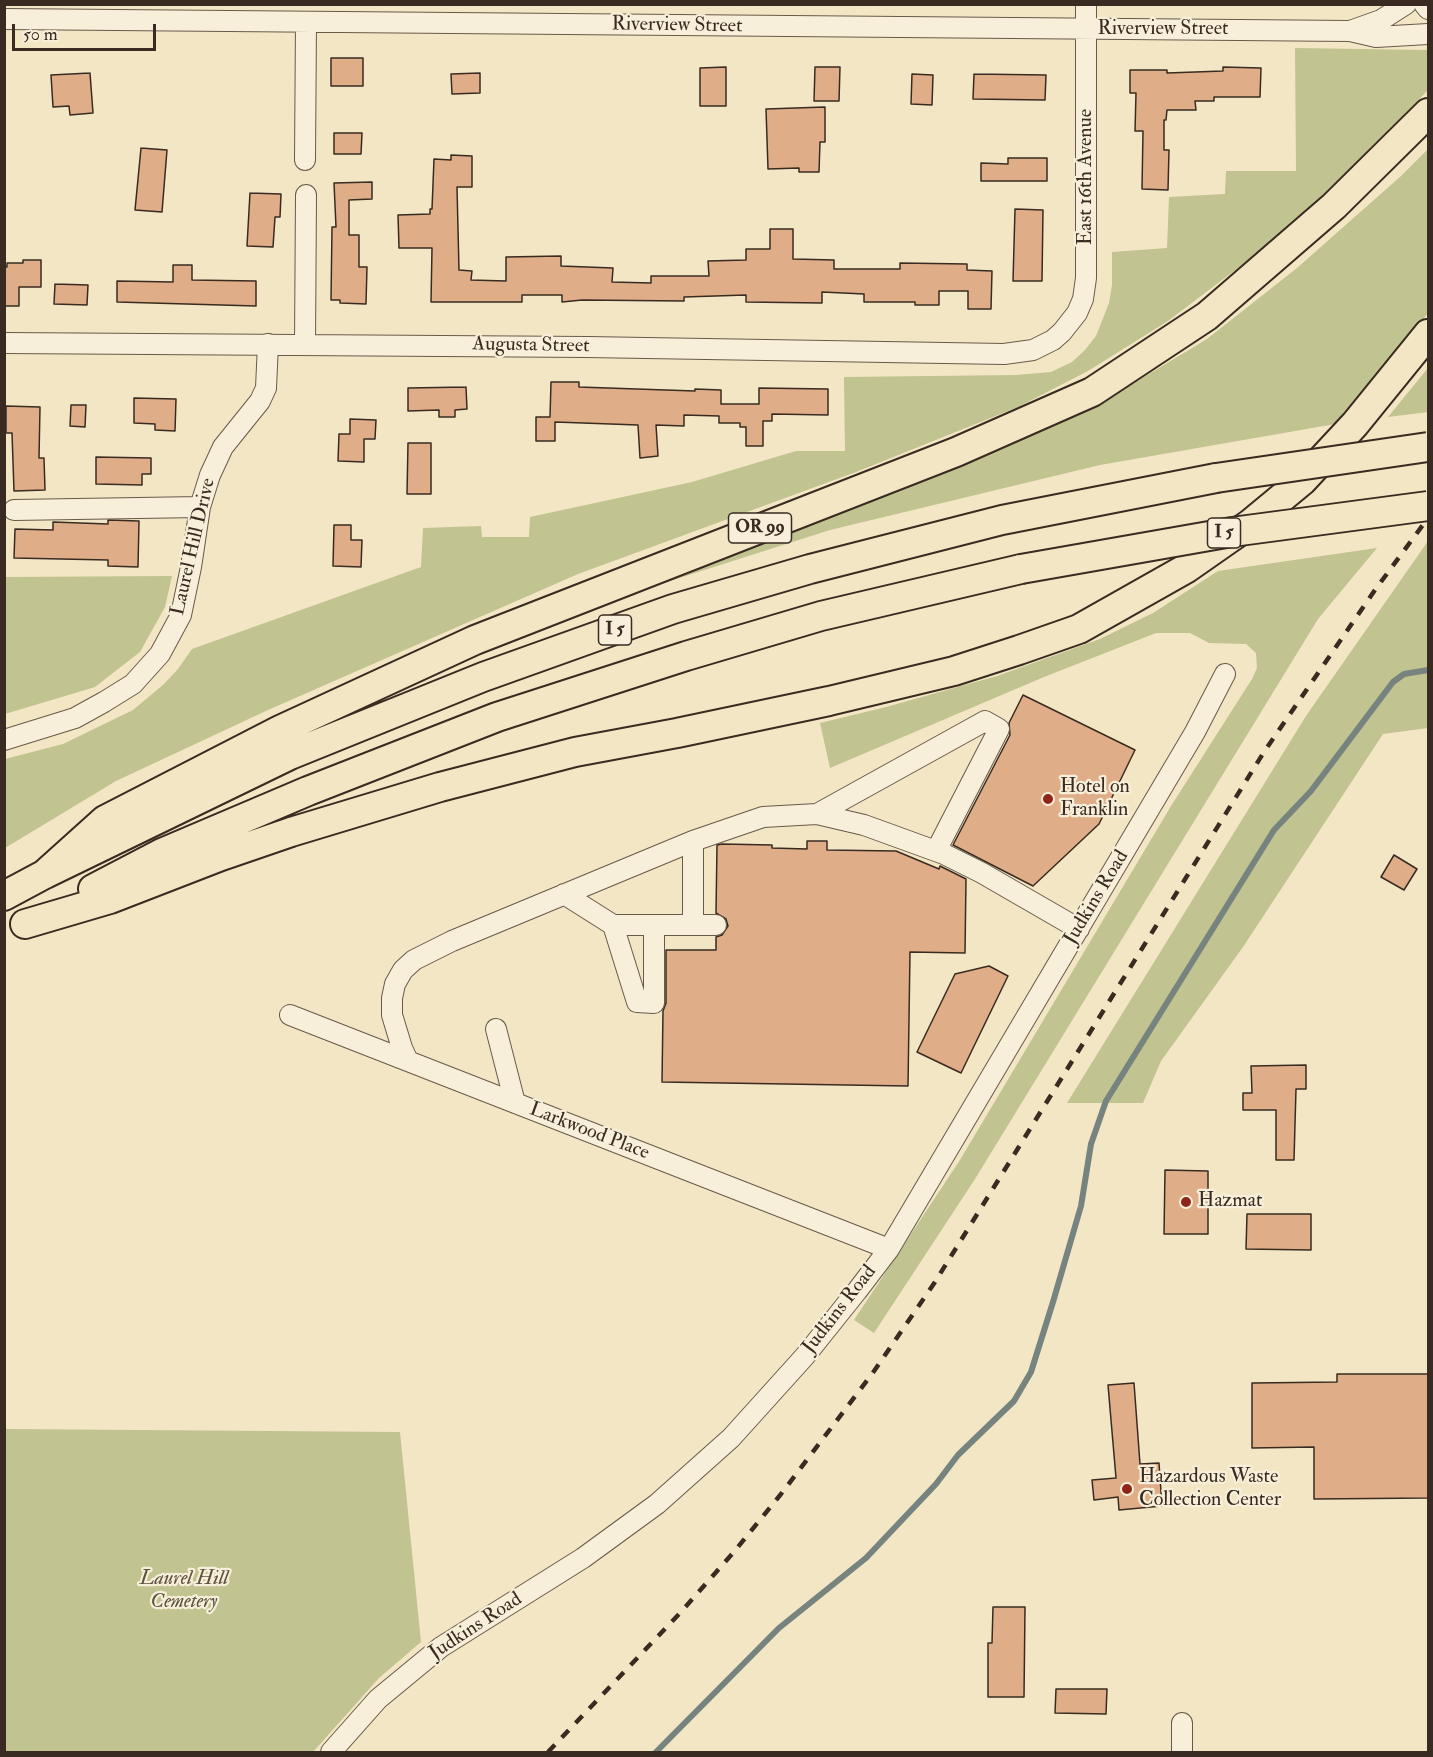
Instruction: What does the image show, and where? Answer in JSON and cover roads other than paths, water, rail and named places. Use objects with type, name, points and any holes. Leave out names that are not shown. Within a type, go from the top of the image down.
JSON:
[{"type":"highway","name":"OR 99","points":[[45,873],[105,820],[280,730],[453,650],[956,452],[1092,392],[1207,316],[1334,206],[1428,113]]},
{"type":"highway","points":[[15,930],[110,899],[301,828],[429,790],[575,752],[829,701],[942,674],[1079,629],[1187,568],[1258,517],[1302,481],[1355,424],[1428,334]]},
{"type":"highway","name":"I 5","points":[[4,896],[45,873],[291,755],[483,677],[674,609],[810,569],[1002,520],[1216,478],[1428,447]]},
{"type":"highway","name":"I 5","points":[[15,930],[162,853],[308,791],[497,717],[686,656],[821,616],[1021,569],[1232,532],[1428,506]]},
{"type":"street","name":"East 16th Avenue","points":[[1053,340],[1077,313],[1083,299],[1086,278],[1088,29],[1086,4]]},
{"type":"street","name":"Riverview Street","points":[[1350,31],[1382,20],[1406,4]]},
{"type":"street","points":[[1424,4],[1428,9]]},
{"type":"street","name":"Riverview Street","points":[[4,19],[1350,31],[1376,37],[1428,34]]},
{"type":"street","points":[[305,160],[306,22]]},
{"type":"street","points":[[305,344],[306,195]]},
{"type":"street","name":"Augusta Street","points":[[4,343],[305,344],[1004,354],[1033,350],[1053,340]]},
{"type":"street","name":"Laurel Hill Drive","points":[[4,740],[75,718],[133,684],[160,654],[182,615],[200,507],[210,475],[223,447],[260,401],[266,388],[268,344]]},
{"type":"street","points":[[14,510],[200,507]]},
{"type":"street","name":"Judkins Road","points":[[331,1752],[378,1700],[441,1647],[583,1558],[657,1504],[739,1430],[805,1356],[889,1249],[1195,732],[1225,674]]},
{"type":"street","points":[[818,814],[985,721],[999,729],[936,852]]},
{"type":"street","points":[[408,1061],[392,1015],[392,998],[395,984],[403,970],[414,960],[429,951],[693,841],[763,817],[818,814],[864,825],[936,852],[982,873],[1079,929]]},
{"type":"street","points":[[693,841],[693,926]]},
{"type":"street","points":[[564,894],[613,926],[716,925]]},
{"type":"street","points":[[613,926],[638,1002],[654,1003],[654,926]]},
{"type":"street","name":"Larkwood Place","points":[[290,1015],[889,1249]]},
{"type":"street","points":[[496,1029],[515,1103]]},
{"type":"street","points":[[1182,1723],[1182,1752]]},
{"type":"waterway","points":[[656,1752],[779,1628],[866,1558],[936,1484],[958,1455],[1014,1401],[1031,1372],[1053,1302],[1081,1206],[1091,1144],[1106,1101],[1274,830],[1311,791],[1393,682],[1404,674],[1428,670]]},
{"type":"railway","points":[[548,1752],[681,1612],[733,1553],[872,1374],[935,1282],[1264,752],[1375,590],[1428,518]]},
{"type":"place","name":"Hotel on Franklin","points":[[1048,799]]},
{"type":"place","name":"Hazmat","points":[[1186,1202]]},
{"type":"place","name":"Hazardous Waste Collection Center","points":[[1127,1489]]},
{"type":"park label","name":"Laurel Hill Cemetery","points":[[184,1592]]}]
